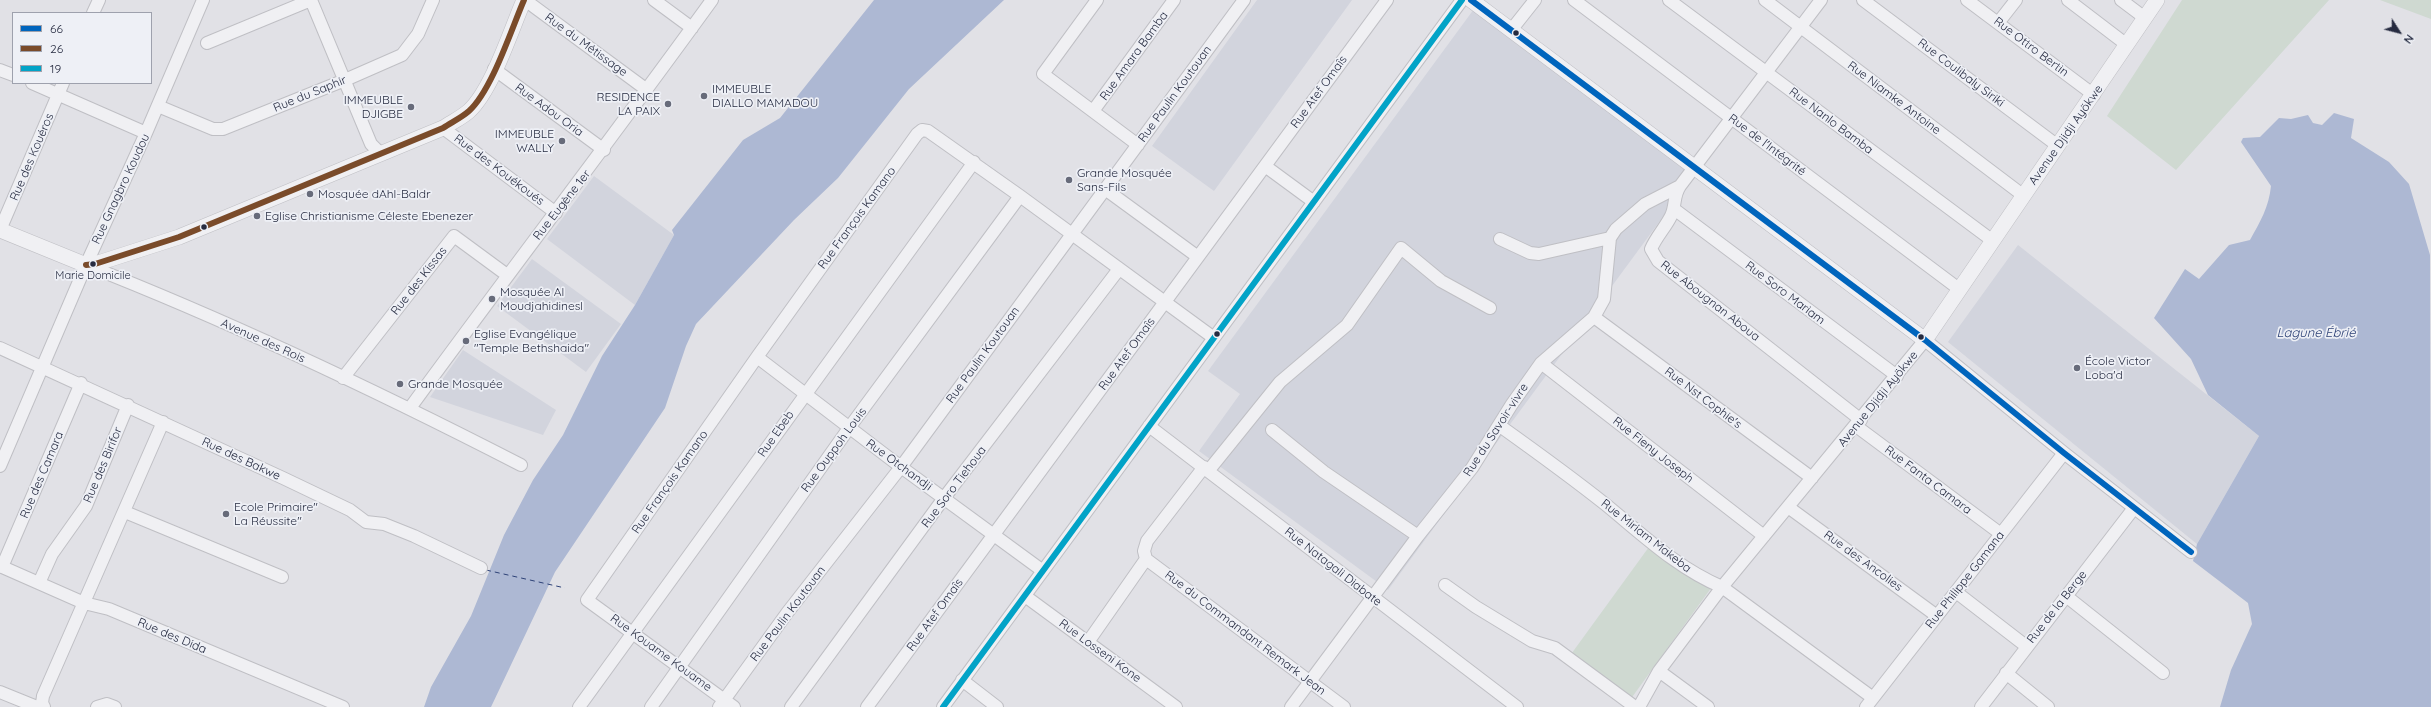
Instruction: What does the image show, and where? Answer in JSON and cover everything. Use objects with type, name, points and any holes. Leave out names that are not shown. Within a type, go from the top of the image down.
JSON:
[{"type":"street","points":[[93,12],[99,0]]},
{"type":"street","name":"Rue Gnagbro Koudou","points":[[0,466],[86,265],[158,106],[203,0]]},
{"type":"street","points":[[207,43],[311,0],[371,144],[380,153]]},
{"type":"street","name":"Rue du Saphir","points":[[158,106],[213,129],[223,129],[345,80],[402,55],[418,34],[433,0]]},
{"type":"street","points":[[86,265],[95,264],[179,237],[443,128],[470,110],[487,86],[524,0]]},
{"type":"street","name":"Rue du Métissage","points":[[524,0],[647,90]]},
{"type":"street","points":[[654,0],[692,28]]},
{"type":"street","name":"Rue Eugène 1er","points":[[410,408],[507,275],[604,150],[712,0]]},
{"type":"street","points":[[1097,0],[1043,74],[1138,145]]},
{"type":"street","name":"Rue Amara Bamba","points":[[1093,111],[1174,0]]},
{"type":"street","name":"Rue Paulin Koutouan","points":[[721,703],[788,613],[901,467],[1244,0]]},
{"type":"street","name":"Rue Atef Omaîs","points":[[867,707],[1387,0]]},
{"type":"street","points":[[943,707],[1462,0]]},
{"type":"street","points":[[1471,0],[1696,166],[1926,340],[2064,453],[2191,552]]},
{"type":"street","points":[[1512,29],[1535,0]]},
{"type":"street","name":"Rue de l'Intégrité","points":[[1574,0],[1960,289]]},
{"type":"street","name":"Rue Nanlo Bamba","points":[[1669,0],[1993,241]]},
{"type":"street","name":"Rue Niamke Antoine","points":[[1764,0],[2024,196]]},
{"type":"street","name":"Rue Abougnan Aboua","points":[[1821,0],[1680,186],[1674,198],[1674,210],[1651,249],[1653,256],[1858,423]]},
{"type":"street","name":"Rue Coulibaly Siriki","points":[[1863,0],[2058,146]]},
{"type":"street","name":"Rue Ottro Bertin","points":[[1967,0],[2094,95]]},
{"type":"street","points":[[1998,23],[2016,0]]},
{"type":"street","points":[[2068,0],[2127,45]]},
{"type":"street","points":[[2122,0],[2144,18]]},
{"type":"street","name":"Avenue Djidji Ayökwe","points":[[1639,707],[1659,671],[1722,587],[1926,340],[2094,95],[2157,0]]},
{"type":"street","name":"Rue Adou Oria","points":[[494,69],[604,150]]},
{"type":"street","points":[[0,70],[12,75]]},
{"type":"street","points":[[34,84],[146,133]]},
{"type":"street","name":"Rue des Kouéros","points":[[0,230],[63,84]]},
{"type":"street","name":"Rue des Kouékoués","points":[[443,128],[556,213]]},
{"type":"street","name":"Rue François Kamano","points":[[587,600],[757,357],[917,134],[922,130],[928,131],[974,162],[1214,338]]},
{"type":"street","name":"Rue Ebeb","points":[[579,707],[804,394],[974,162]]},
{"type":"street","points":[[1265,166],[1314,202]]},
{"type":"street","points":[[1500,239],[1530,253],[1539,254],[1610,238],[1628,217],[1645,204],[1680,186]]},
{"type":"street","points":[[1105,189],[1198,257]]},
{"type":"street","name":"Rue Ouppoh Louis","points":[[651,707],[849,428],[1020,196]]},
{"type":"street","name":"Rue Soro Mariam","points":[[1674,210],[1897,376]]},
{"type":"street","name":"Avenue des Rois","points":[[0,230],[167,298],[410,408],[521,465]]},
{"type":"street","name":"Rue des Kissas","points":[[343,378],[454,236],[507,275]]},
{"type":"street","name":"Rue du Savoir-vivre","points":[[1291,707],[1418,536],[1472,468],[1500,426],[1512,404],[1542,363],[1594,317],[1604,298],[1610,238]]},
{"type":"street","points":[[1088,642],[1146,559],[1144,551],[1147,541],[1280,382],[1347,325],[1401,248],[1441,280],[1490,308]]},
{"type":"street","name":"Rue Soro Tiehoua","points":[[791,707],[944,498],[1119,269]]},
{"type":"street","name":"Rue Nst Cophie's","points":[[1594,317],[1812,478]]},
{"type":"street","name":"Rue des Bakwe","points":[[0,348],[44,366],[350,510],[366,522],[384,524],[414,536],[481,568]]},
{"type":"street","name":"Rue Otchandji","points":[[757,357],[901,467],[1043,571]]},
{"type":"street","name":"Rue Fieny Joseph","points":[[1542,363],[1764,536]]},
{"type":"street","name":"Rue des Camara","points":[[1,567],[81,384]]},
{"type":"street","name":"Rue des Birifor","points":[[39,583],[52,554],[86,506],[128,406]]},
{"type":"street","points":[[44,707],[42,703],[43,696],[125,512],[163,422]]},
{"type":"street","name":"Rue Fanta Camara","points":[[1858,423],[2001,534]]},
{"type":"street","name":"Rue Natagali Diabate","points":[[1149,426],[1517,707]]},
{"type":"street","name":"Rue Miriam Makeba","points":[[1500,426],[1579,484],[1678,564],[1699,577],[1722,587],[1870,703]]},
{"type":"street","points":[[1272,430],[1324,472],[1418,536]]},
{"type":"street","name":"Rue Philippe Gamana","points":[[1870,703],[2064,453]]},
{"type":"street","name":"Rue des Ancolies","points":[[1788,506],[1937,616]]},
{"type":"street","name":"Rue de la Berge","points":[[1981,707],[2026,646],[2134,508]]},
{"type":"street","points":[[125,512],[282,577]]},
{"type":"street","name":"Rue du Commandant Remark Jean","points":[[1146,559],[1310,680],[1344,707]]},
{"type":"street","name":"Rue des Dida","points":[[1,567],[84,603],[109,610],[343,707]]},
{"type":"street","points":[[1445,585],[1476,607],[1532,641],[1555,648],[1635,707]]},
{"type":"street","points":[[1956,592],[2026,646]]},
{"type":"street","name":"Rue Losseni Kone","points":[[1025,596],[1176,707]]},
{"type":"street","points":[[2066,596],[2163,673]]},
{"type":"street","name":"Rue Kouame Kouame","points":[[587,600],[680,667],[721,703],[734,707]]},
{"type":"street","points":[[1659,671],[1708,707]]},
{"type":"street","points":[[2006,673],[2048,707]]},
{"type":"street","points":[[962,680],[997,707]]},
{"type":"street","points":[[0,692],[37,707]]},
{"type":"street","points":[[97,707],[107,704],[114,707]]},
{"type":"shaded area","points":[[1257,0],[1352,0],[1214,191],[1152,146]]},
{"type":"shaded area","points":[[2182,0],[2329,0],[2176,170],[2107,116]]},
{"type":"shaded area","points":[[2380,0],[2431,0],[2431,19]]},
{"type":"shaded area","points":[[1474,9],[1696,172],[1388,590],[1199,451],[1240,394],[1208,371]]},
{"type":"shaded area","points":[[594,176],[674,235],[635,305],[547,239]]},
{"type":"shaded area","name":"École Victor Loba'd","points":[[2018,245],[2259,436],[2197,544],[1948,342]]},
{"type":"shaded area","points":[[532,259],[621,324],[586,372],[497,306]]},
{"type":"shaded area","points":[[463,350],[556,410],[543,435],[430,397]]},
{"type":"shaded area","points":[[1654,540],[1714,584],[1630,700],[1569,657]]},
{"type":"water","points":[[874,0],[1004,0],[909,89],[838,178],[794,220],[696,324],[686,346],[665,408],[555,572],[491,707],[424,707],[431,687],[471,616],[504,535],[533,480],[563,435],[602,356],[635,305],[674,235],[672,230],[743,140],[780,118]]},
{"type":"water","name":"Lagune Ébrié","points":[[2334,113],[2354,119],[2351,138],[2389,162],[2409,184],[2430,255],[2431,707],[2220,707],[2231,670],[2252,624],[2248,603],[2193,561],[2197,544],[2259,436],[2208,395],[2191,359],[2154,318],[2185,269],[2199,279],[2229,245],[2250,240],[2261,221],[2270,194],[2271,186],[2241,142],[2243,138],[2260,137],[2279,118],[2291,119],[2308,115],[2313,123],[2322,125]]},
{"type":"ferry route","points":[[486,570],[565,588]]},
{"type":"transit line","name":"26","points":[[86,265],[95,264],[179,237],[443,128],[460,118],[469,111],[477,101],[493,75],[524,0]]},
{"type":"transit line","name":"19","points":[[943,707],[1462,0]]},
{"type":"transit line","name":"66","points":[[1471,0],[1925,340],[2064,453],[2191,552]]},
{"type":"place","name":"IMMEUBLE DIALLO MAMADOU","points":[[704,96]]},
{"type":"place","name":"RESIDENCE LA PAIX","points":[[668,104]]},
{"type":"place","name":"IMMEUBLE DJIGBE","points":[[411,107]]},
{"type":"place","name":"IMMEUBLE WALLY","points":[[562,141]]},
{"type":"place","name":"Grande Mosquée Sans-Fils","points":[[1069,180]]},
{"type":"place","name":"Mosquée dAhl-Baldr","points":[[310,194]]},
{"type":"place","name":"Eglise Christianisme Céleste Ebenezer","points":[[257,216]]},
{"type":"place","name":"Marie Domicile","points":[[93,264]]},
{"type":"place","name":"Mosquée Al Moudjahidinesl","points":[[492,299]]},
{"type":"place","name":"Eglise Evangélique \"Temple Bethshaida\"","points":[[466,341]]},
{"type":"place","name":"École Victor Loba'd","points":[[2077,368]]},
{"type":"place","name":"Grande Mosquée","points":[[400,384]]},
{"type":"place","name":"Ecole Primaire\" La Réussite\"","points":[[226,514]]}]
